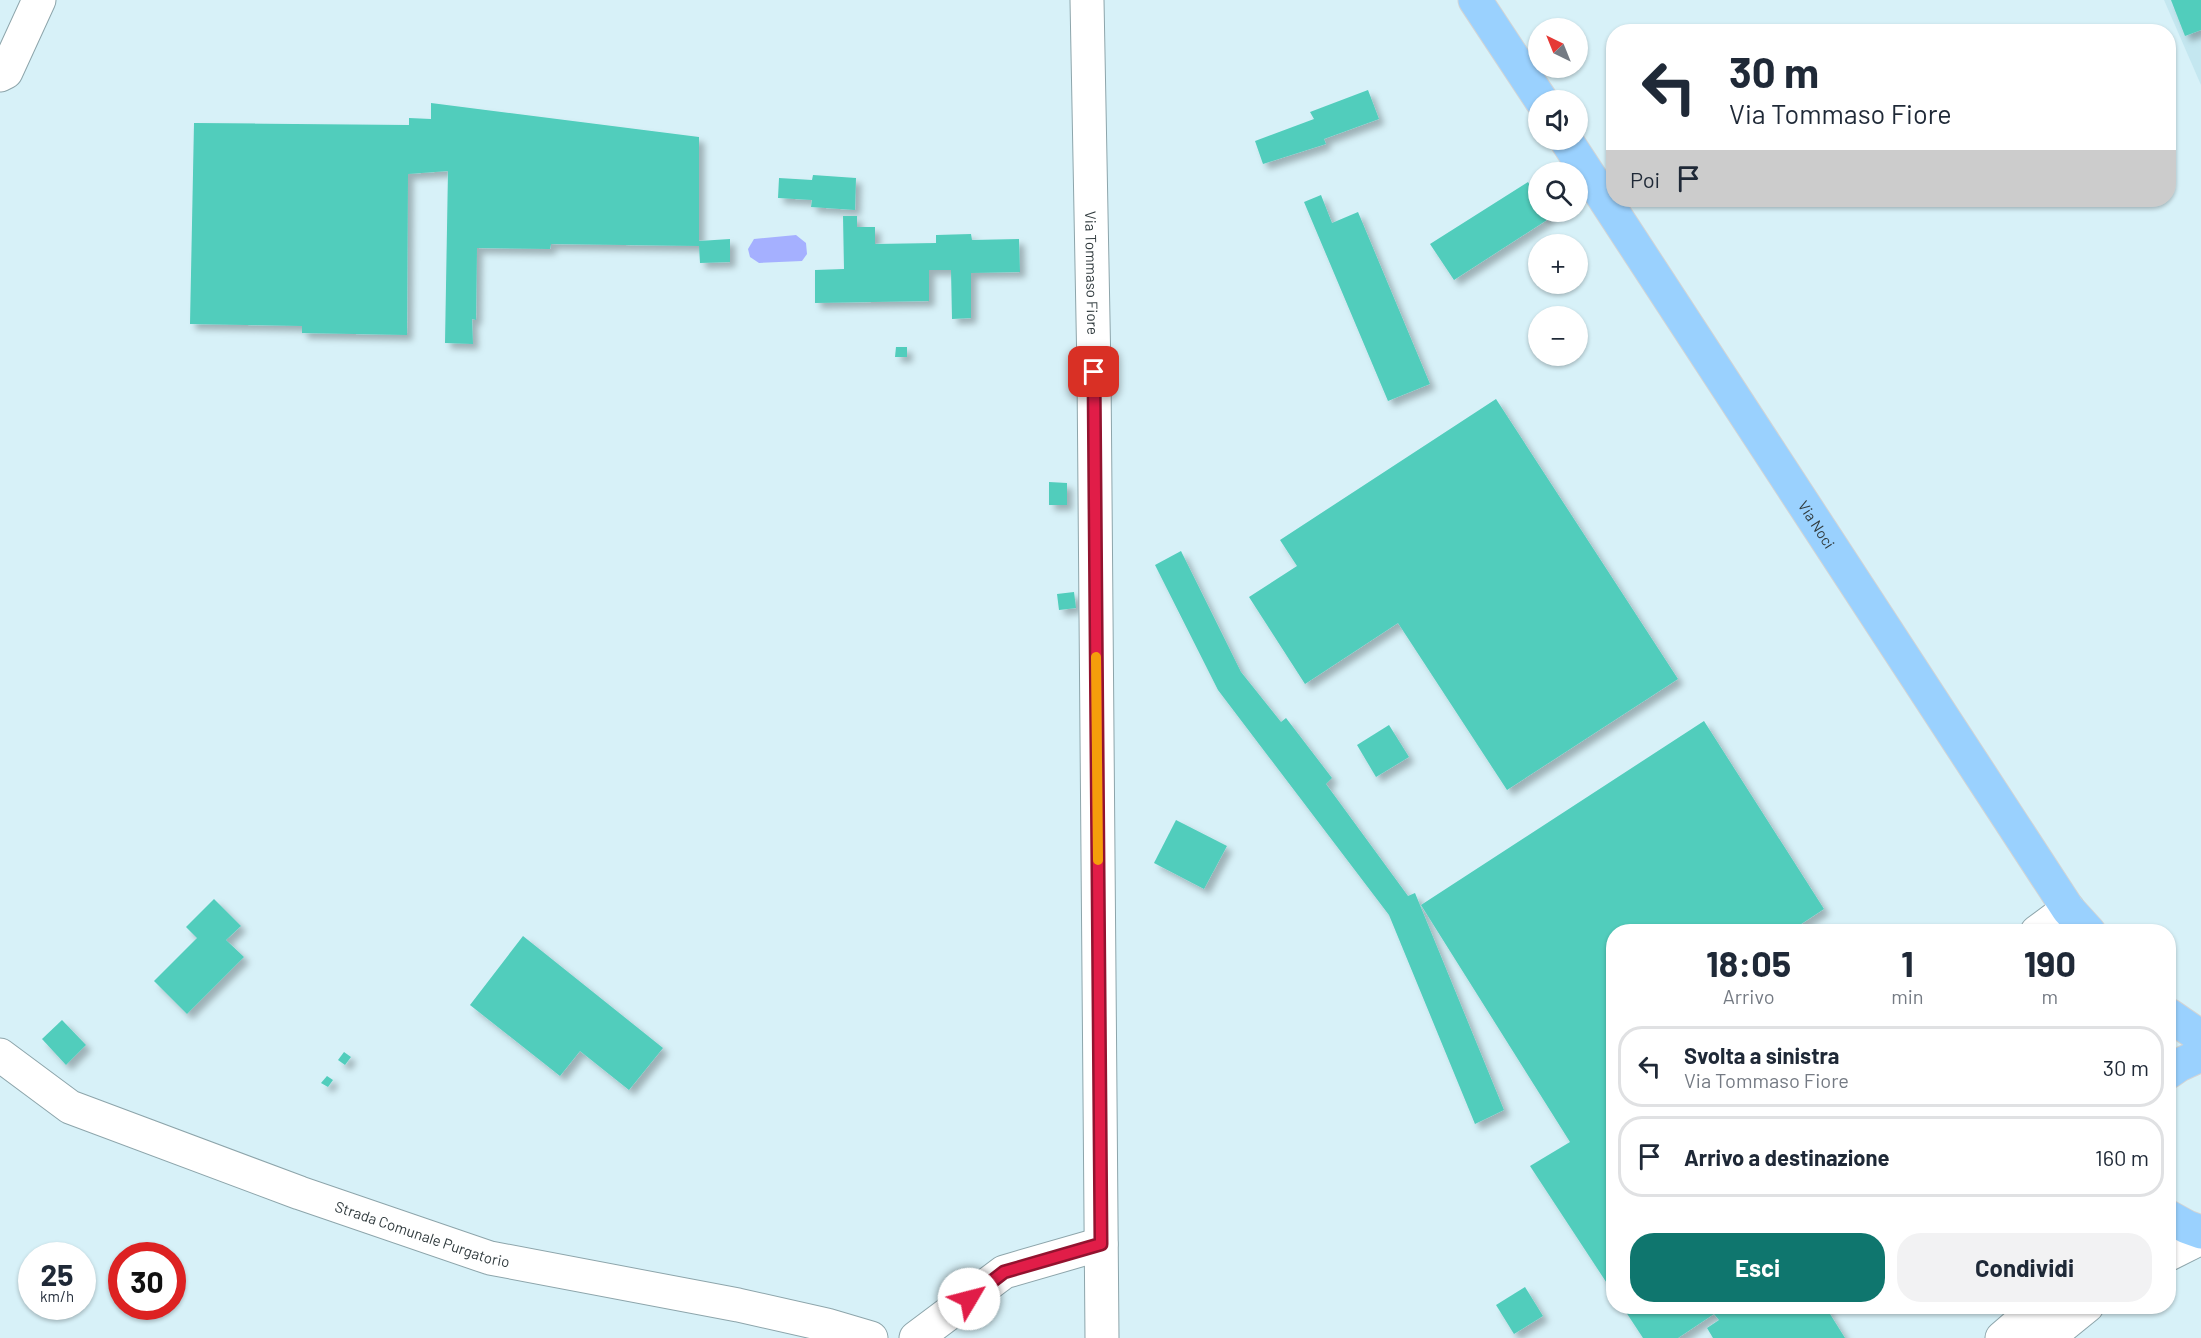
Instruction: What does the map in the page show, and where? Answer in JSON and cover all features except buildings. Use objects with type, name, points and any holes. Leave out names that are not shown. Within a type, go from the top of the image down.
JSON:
[{"type":"main road","points":[[1475,0],[1534,90]]},
{"type":"main road","name":"Via Noci","points":[[1573,150],[1606,201]]},
{"type":"main road","name":"Via Noci","points":[[1610,207],[2078,924]]},
{"type":"main road","points":[[2176,1020],[2201,1038]]},
{"type":"main road","points":[[2176,1067],[2201,1055]]},
{"type":"main road","points":[[2176,1220],[2201,1232]]},
{"type":"street","points":[[0,75],[6,72],[39,0]]},
{"type":"street","name":"Via Tommaso Fiore","points":[[1087,0],[1094,372],[1102,1338]]},
{"type":"street","name":"Strada Comunale Purgatorio","points":[[0,1055],[70,1107],[300,1193],[490,1258],[738,1305],[827,1325],[871,1338]]},
{"type":"street","points":[[2176,1250],[2201,1238]]},
{"type":"street","points":[[916,1338],[1004,1272],[1101,1244]]},
{"type":"street","points":[[2002,1338],[2030,1314]]},
{"type":"street","points":[[2039,1338],[2061,1327],[2077,1314]]},
{"type":"shaded area","points":[[2164,0],[2201,0],[2201,85],[2176,24]]},
{"type":"water","points":[[796,235],[806,243],[807,254],[802,261],[759,263],[750,257],[748,249],[754,239]]},
{"type":"slow traffic","points":[[1096,657],[1098,860]]},
{"type":"route","points":[[969,1299],[1004,1272],[1101,1244],[1094,372]]}]
